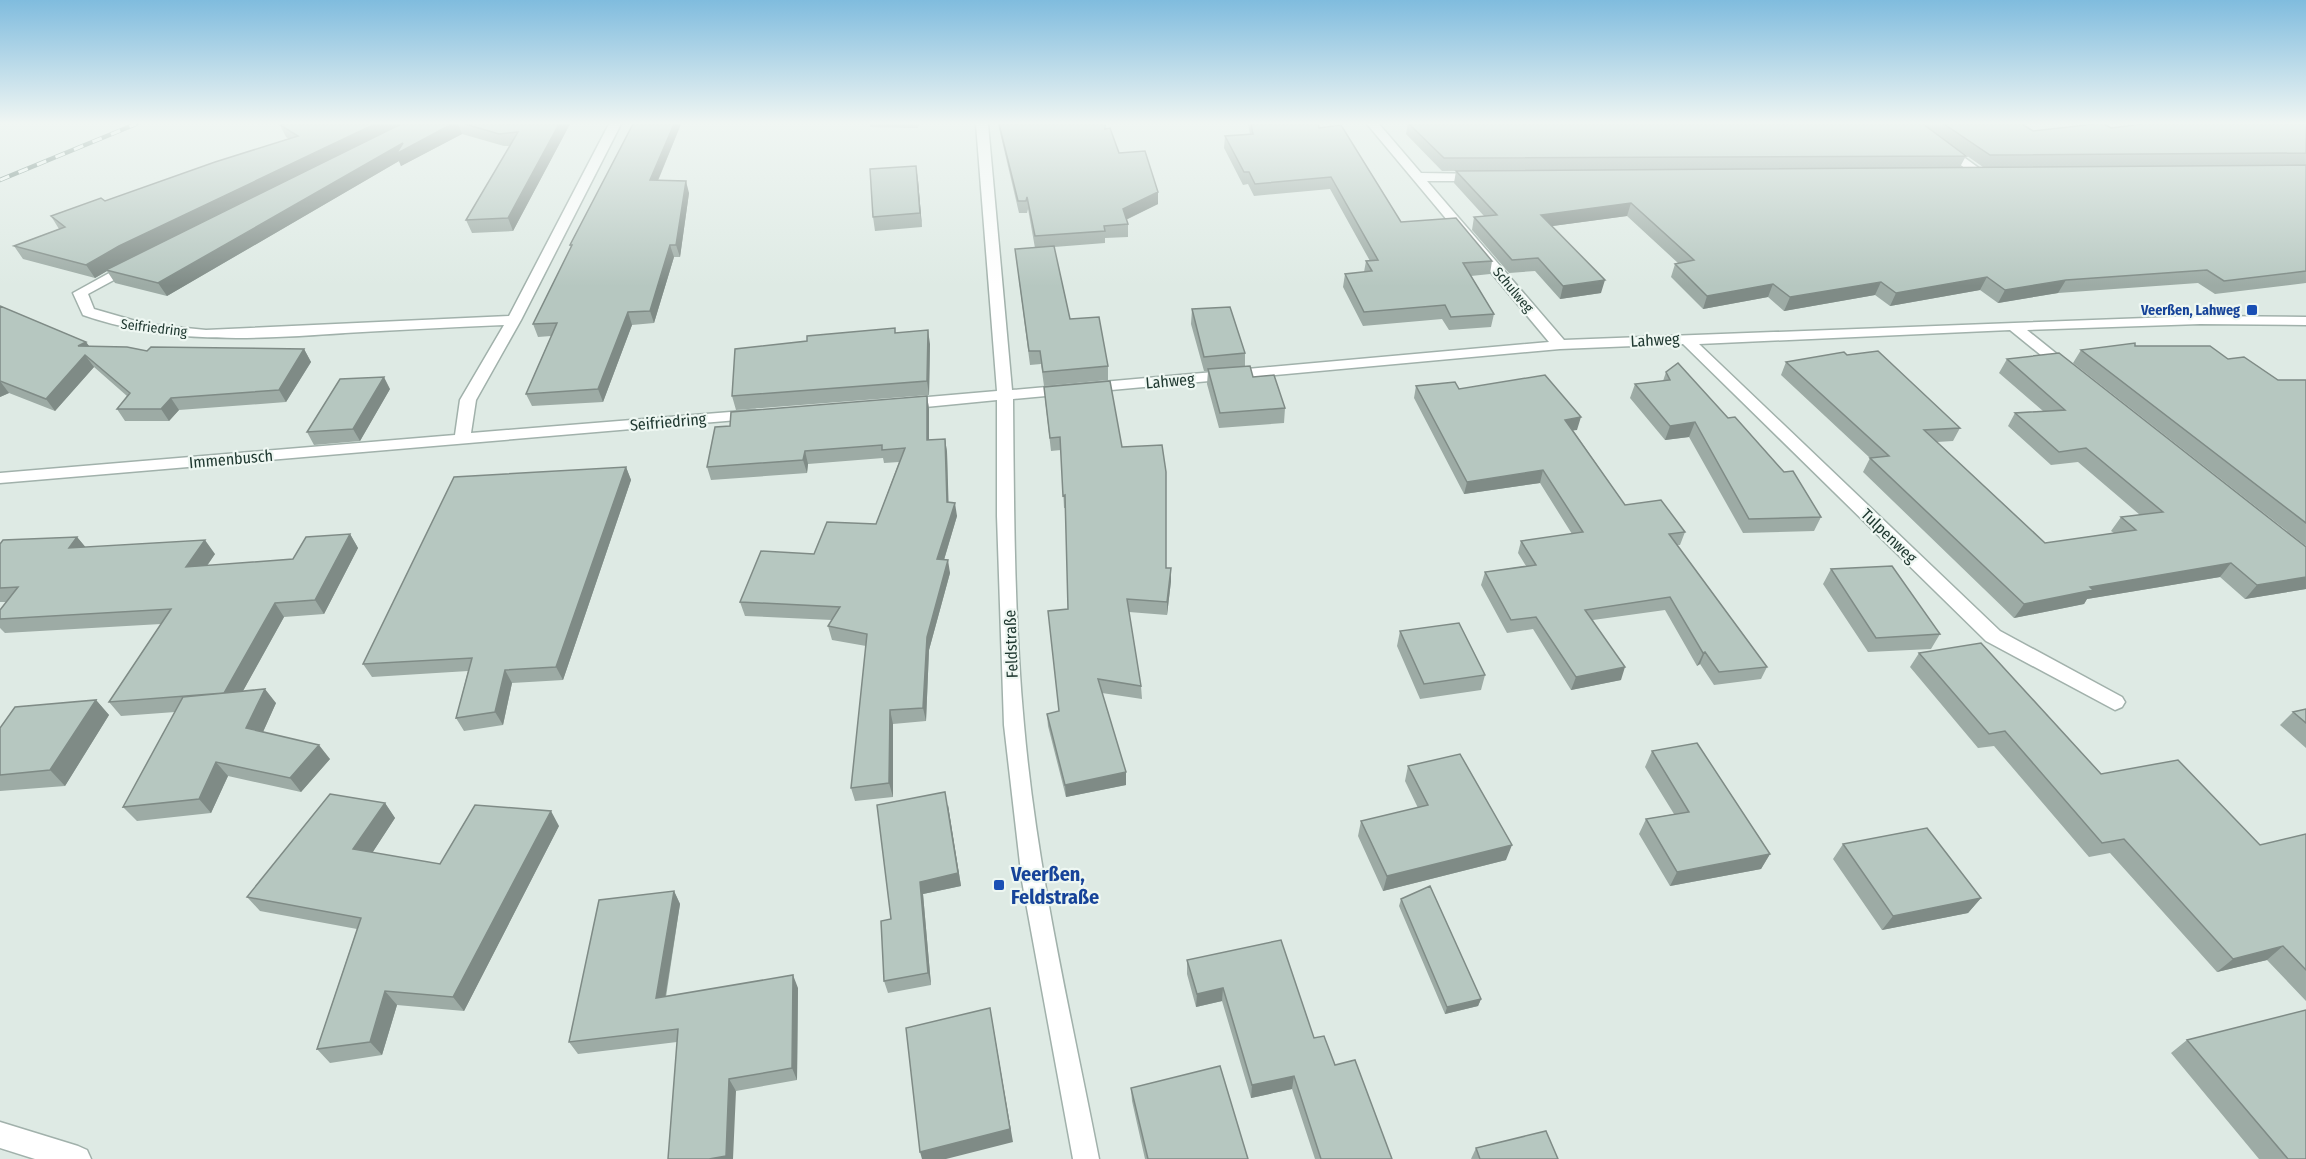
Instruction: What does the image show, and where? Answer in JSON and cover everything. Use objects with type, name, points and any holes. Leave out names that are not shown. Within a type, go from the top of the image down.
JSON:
[{"type":"street","points":[[462,439],[468,400],[514,320],[587,178]]},
{"type":"street","name":"Feldstraße","points":[[987,178],[1005,396],[1006,516],[1014,725],[1033,881],[1086,1159]]},
{"type":"street","name":"Schulweg","points":[[1420,178],[1560,345]]},
{"type":"street","name":"Seifriedring","points":[[144,259],[80,293],[88,312],[117,324],[161,330],[242,334],[514,320]]},
{"type":"street","name":"Lahweg","points":[[1005,396],[1560,345],[2013,326],[2200,320],[2306,321]]},
{"type":"street","points":[[2013,326],[2077,377]]},
{"type":"street","name":"Tulpenweg","points":[[1686,339],[1993,636],[2115,702]]},
{"type":"street","points":[[889,405],[1005,396]]},
{"type":"street","name":"Seifriedring","points":[[462,439],[773,414]]},
{"type":"street","name":"Immenbusch","points":[[0,478],[462,439]]},
{"type":"street","points":[[0,1135],[78,1159]]},
{"type":"building","points":[[170,178],[262,178],[119,246],[86,265],[14,246],[65,227],[51,216],[101,198],[105,201]]},
{"type":"building","points":[[292,178],[342,178],[158,283],[106,270]]},
{"type":"building","points":[[491,178],[530,178],[508,218],[466,220]]},
{"type":"building","points":[[605,178],[686,181],[676,245],[670,245],[650,311],[628,312],[598,389],[526,394],[557,323],[533,324],[572,245],[570,245]]},
{"type":"building","points":[[871,178],[917,178],[920,213],[873,217]]},
{"type":"building","points":[[1012,178],[1154,178],[1158,192],[1123,209],[1128,224],[1104,226],[1105,231],[1035,236],[1027,197],[1026,201],[1018,201]]},
{"type":"building","points":[[1252,178],[1319,178],[1255,184]]},
{"type":"building","points":[[1332,178],[1374,178],[1401,222],[1456,218],[1492,261],[1463,263],[1494,314],[1451,317],[1445,305],[1364,312],[1345,274],[1372,271],[1366,261],[1378,260]]},
{"type":"building","points":[[1463,178],[2306,178],[2306,271],[2224,281],[2207,270],[2066,280],[2005,290],[1987,277],[1896,293],[1881,282],[1790,297],[1773,284],[1707,296],[1675,264],[1694,260],[1631,203],[1541,215],[1605,280],[1563,286],[1538,258],[1512,260],[1474,217],[1497,215]]},
{"type":"building","points":[[1054,246],[1070,319],[1099,317],[1108,366],[1043,372],[1040,351],[1029,351],[1015,249]]},
{"type":"building","points":[[0,306],[86,342],[78,346],[127,347],[147,351],[151,347],[304,349],[279,390],[171,398],[161,409],[117,409],[130,393],[85,355],[46,399],[0,381]]},
{"type":"building","points":[[1230,307],[1245,353],[1204,357],[1192,309]]},
{"type":"building","points":[[895,328],[895,333],[928,330],[927,381],[732,396],[735,349],[807,341],[807,336]]},
{"type":"building","points":[[2135,343],[2135,346],[2210,346],[2228,359],[2244,357],[2278,380],[2306,380],[2306,523],[2081,350]]},
{"type":"building","points":[[1878,351],[1960,428],[1924,430],[2045,543],[2136,530],[2121,517],[2163,512],[2086,448],[2059,452],[2015,413],[2065,410],[2007,359],[2059,353],[2306,547],[2306,577],[2257,585],[2231,563],[2090,587],[2093,590],[2024,604],[1870,458],[1889,456],[1786,362],[1844,352],[1847,355]]},
{"type":"building","points":[[1678,363],[1728,418],[1735,417],[1784,472],[1793,471],[1821,517],[1749,519],[1695,422],[1670,426],[1635,384],[1670,380],[1666,372]]},
{"type":"building","points":[[1250,366],[1253,377],[1274,375],[1285,408],[1220,413],[1208,369]]},
{"type":"building","points":[[1545,375],[1581,417],[1565,420],[1625,505],[1661,500],[1685,532],[1669,534],[1767,667],[1719,672],[1705,652],[1703,653],[1670,597],[1585,610],[1625,667],[1576,677],[1536,617],[1511,620],[1485,572],[1536,565],[1521,541],[1583,532],[1543,470],[1467,482],[1416,386],[1455,382],[1459,389]]},
{"type":"building","points":[[384,377],[353,429],[307,432],[340,379]]},
{"type":"building","points":[[1110,381],[1122,447],[1162,445],[1166,472],[1166,568],[1171,568],[1167,602],[1127,599],[1141,686],[1098,679],[1126,772],[1065,785],[1047,714],[1059,711],[1048,611],[1068,609],[1065,495],[1063,496],[1060,437],[1050,438],[1044,387]]},
{"type":"building","points":[[927,396],[927,440],[945,439],[947,502],[955,503],[937,559],[948,560],[927,637],[923,708],[890,710],[889,783],[851,788],[867,634],[828,626],[840,607],[740,602],[761,551],[814,554],[827,522],[876,524],[905,448],[882,450],[882,445],[805,451],[803,460],[707,467],[715,427],[730,426],[731,412]]},
{"type":"building","points":[[626,467],[556,667],[505,670],[495,712],[456,718],[472,658],[363,664],[454,477]]},
{"type":"building","points":[[350,534],[315,600],[275,603],[224,693],[109,702],[171,609],[0,619],[0,610],[18,587],[0,588],[0,544],[3,540],[77,537],[69,548],[205,540],[186,567],[293,559],[306,537]]},
{"type":"building","points":[[1892,566],[1940,634],[1876,638],[1831,569]]},
{"type":"building","points":[[1459,623],[1485,675],[1424,684],[1400,631]]},
{"type":"building","points":[[1981,643],[2101,774],[2178,760],[2260,845],[2306,834],[2306,970],[2283,946],[2233,959],[2124,839],[2102,843],[2005,731],[1989,734],[1919,653]]},
{"type":"building","points":[[265,689],[246,728],[319,745],[290,778],[216,762],[199,799],[123,807],[183,697]]},
{"type":"building","points":[[96,700],[50,770],[0,775],[0,728],[15,707]]},
{"type":"building","points":[[2306,709],[2306,723],[2293,712]]},
{"type":"building","points":[[1697,743],[1770,854],[1677,872],[1646,819],[1689,812],[1652,751]]},
{"type":"building","points":[[1460,754],[1512,845],[1387,876],[1361,821],[1428,805],[1408,766]]},
{"type":"building","points":[[945,792],[958,873],[920,882],[928,973],[884,981],[881,921],[891,919],[877,805]]},
{"type":"building","points":[[330,794],[385,803],[353,849],[440,864],[475,805],[551,811],[453,997],[385,991],[370,1042],[317,1049],[361,918],[247,897]]},
{"type":"building","points":[[1927,828],[1981,898],[1893,916],[1843,844]]},
{"type":"building","points":[[1430,886],[1481,999],[1447,1007],[1401,899]]},
{"type":"building","points":[[674,891],[656,998],[793,975],[792,1068],[729,1079],[726,1156],[709,1159],[668,1159],[678,1029],[569,1042],[599,900]]},
{"type":"building","points":[[1281,940],[1314,1038],[1324,1036],[1335,1065],[1355,1060],[1392,1159],[1321,1159],[1294,1076],[1252,1085],[1223,988],[1197,994],[1187,960]]},
{"type":"building","points":[[990,1008],[1010,1129],[920,1152],[906,1028]]},
{"type":"building","points":[[2306,1010],[2306,1159],[2288,1159],[2187,1040]]},
{"type":"building","points":[[1220,1066],[1248,1159],[1148,1159],[1131,1088]]},
{"type":"building","points":[[1546,1131],[1558,1159],[1480,1159],[1476,1148]]},
{"type":"railway","points":[[0,180],[5,178]]},
{"type":"place","name":"Veerßen, Lahweg","points":[[2252,310]]},
{"type":"place","name":"Veerßen, Feldstraße","points":[[999,885]]}]
